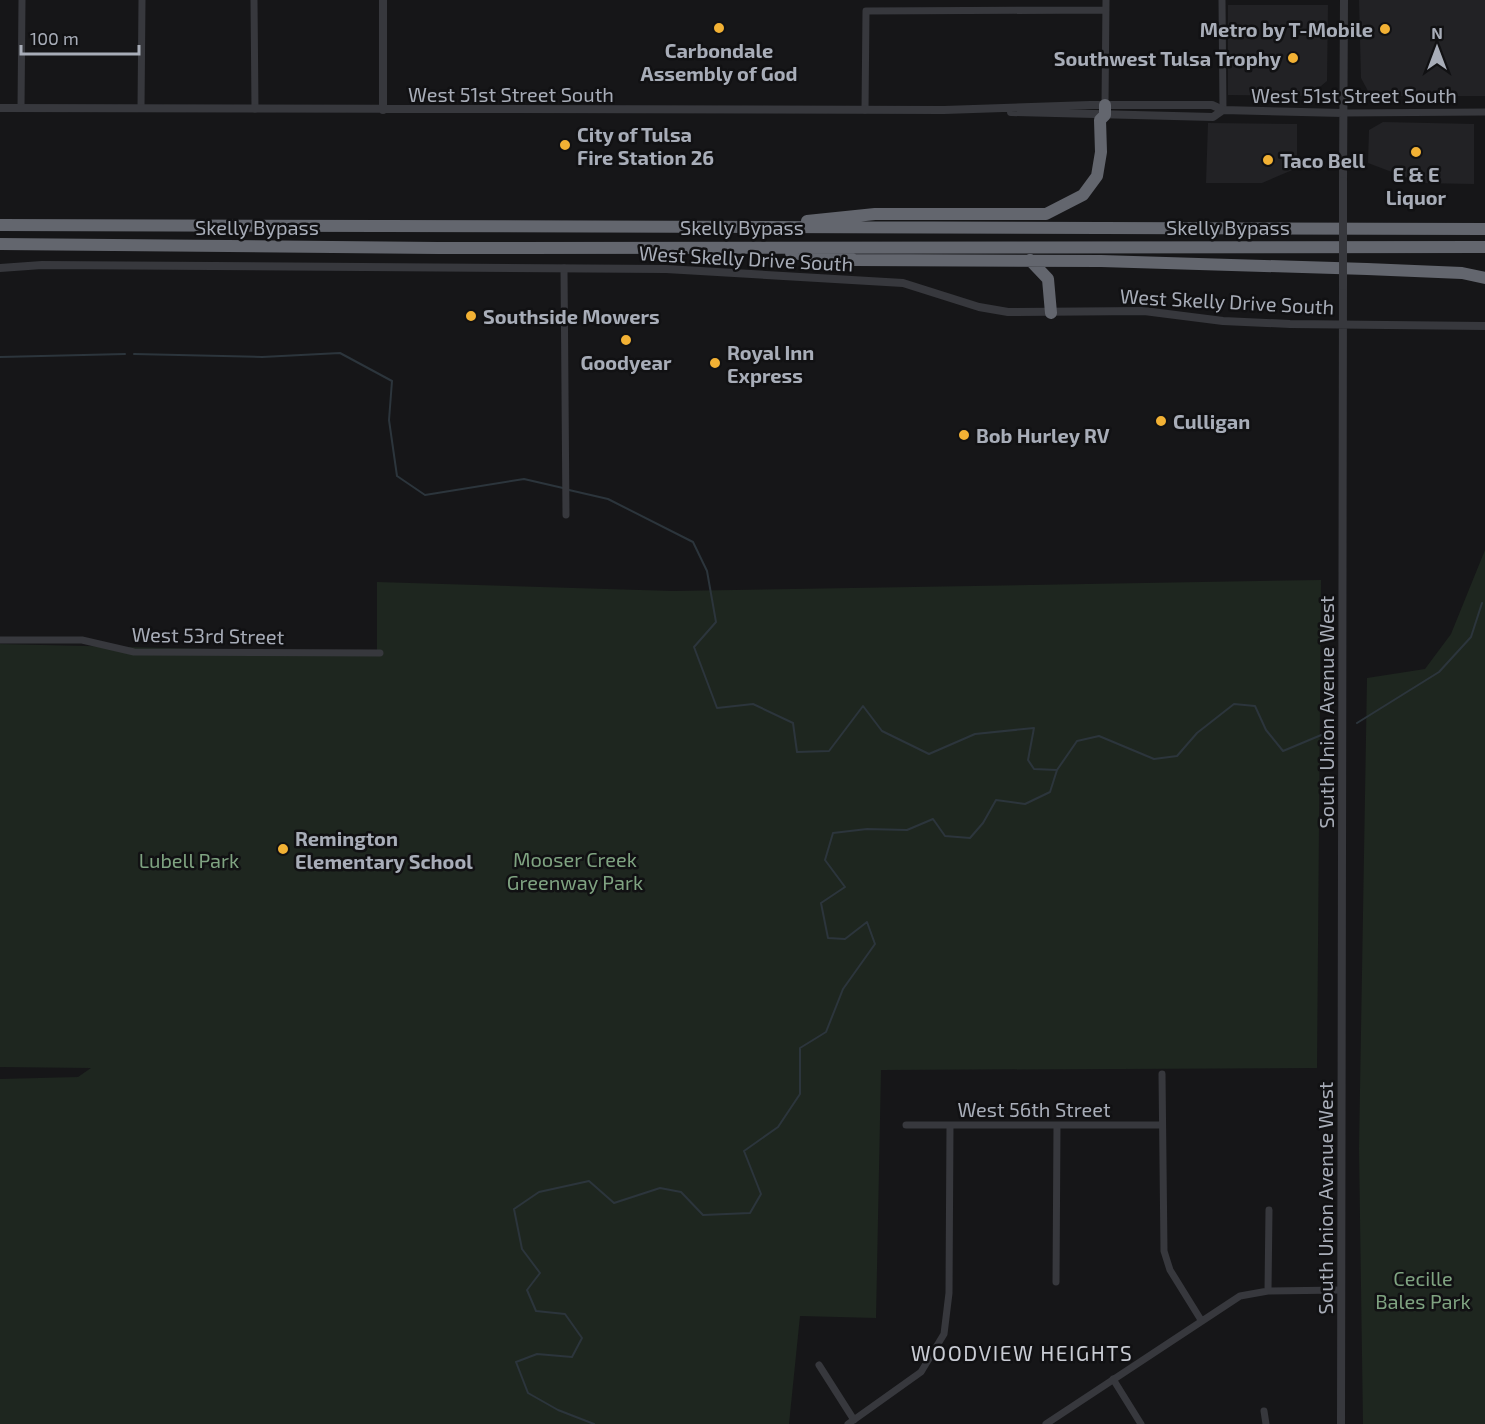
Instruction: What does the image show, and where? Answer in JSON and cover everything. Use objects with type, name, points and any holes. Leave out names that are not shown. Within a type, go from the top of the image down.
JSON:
[{"type":"highway","points":[[734,228],[875,214],[1046,214],[1083,195],[1097,176],[1101,153],[1100,120],[1105,110]]},
{"type":"highway","name":"Skelly Bypass","points":[[0,225],[1485,229]]},
{"type":"highway","name":"Skelly Bypass","points":[[0,244],[1485,247]]},
{"type":"highway","points":[[734,247],[855,260],[1030,260],[1367,269],[1462,273],[1485,278]]},
{"type":"highway","points":[[1454,247],[1485,257]]},
{"type":"highway","points":[[1030,260],[1048,279],[1051,313]]},
{"type":"street","points":[[21,108],[22,0]]},
{"type":"street","points":[[141,108],[142,0]]},
{"type":"street","points":[[254,0],[255,109]]},
{"type":"street","points":[[383,0],[383,110]]},
{"type":"street","points":[[1105,110],[1106,0]]},
{"type":"street","points":[[1222,0],[1223,110]]},
{"type":"street","name":"South Union Avenue West","points":[[1341,1424],[1344,0]]},
{"type":"street","points":[[865,110],[866,11],[1106,10]]},
{"type":"street","name":"West 51st Street South","points":[[0,108],[1105,110],[1212,105],[1223,110],[1485,112]]},
{"type":"street","name":"West Skelly Drive South","points":[[0,268],[52,265],[666,269],[903,283],[1001,312],[1144,311],[1223,321],[1290,324],[1485,326]]},
{"type":"street","points":[[564,268],[566,515]]},
{"type":"street","name":"West 53rd Street","points":[[0,640],[82,640],[134,652],[380,653]]},
{"type":"street","points":[[1162,1074],[1164,1252],[1179,1287],[1201,1320]]},
{"type":"street","name":"West 56th Street","points":[[906,1125],[1162,1125]]},
{"type":"street","points":[[819,1365],[851,1422],[921,1372],[944,1334],[949,1293],[950,1125]]},
{"type":"street","points":[[1056,1282],[1057,1125]]},
{"type":"street","points":[[1268,1291],[1269,1210]]},
{"type":"street","points":[[1046,1424],[1240,1296],[1268,1291],[1341,1290]]},
{"type":"street","points":[[1113,1379],[1141,1424]]},
{"type":"street","points":[[1264,1411],[1266,1424]]},
{"type":"shaded area","points":[[1359,0],[1485,0],[1485,96],[1379,96],[1368,91],[1361,78]]},
{"type":"shaded area","points":[[1228,5],[1328,5],[1327,81],[1309,96],[1228,95]]},
{"type":"shaded area","points":[[1383,122],[1474,124],[1474,184],[1421,183],[1368,163],[1369,130]]},
{"type":"shaded area","points":[[1208,123],[1297,124],[1297,168],[1262,183],[1206,183]]},
{"type":"green space","name":"Cecille Bales Park","points":[[1485,550],[1485,1424],[1363,1424],[1359,1149],[1367,678],[1425,669],[1451,634]]},
{"type":"green space","points":[[1321,580],[1317,1068],[881,1070],[876,1318],[800,1316],[789,1424],[0,1424],[0,1079],[78,1077],[91,1068],[0,1067],[0,644],[377,653],[377,582],[673,591]]},
{"type":"waterway","points":[[134,354],[262,357],[340,353],[392,381],[389,420],[397,476],[425,495],[524,479],[563,488]]},
{"type":"waterway","points":[[0,357],[125,354]]},
{"type":"waterway","points":[[569,490],[608,499],[693,542],[707,571],[716,622],[694,647],[717,708],[753,704],[793,723],[797,752],[829,751],[863,706],[882,731],[929,754],[975,734],[1034,728],[1028,760],[1034,769],[1057,770]]},
{"type":"waterway","points":[[1357,723],[1439,672],[1471,637],[1482,603]]},
{"type":"waterway","points":[[594,1424],[558,1410],[528,1393],[516,1362],[537,1354],[572,1357],[582,1338],[565,1314],[536,1311],[527,1290],[540,1273],[522,1249],[514,1209],[539,1192],[589,1181],[614,1203],[660,1188],[681,1192],[703,1215],[750,1213],[761,1194],[744,1151],[778,1127],[800,1094],[800,1048],[826,1032],[843,989],[875,944],[867,922],[845,939],[828,938],[821,903],[845,887],[825,860],[833,833],[867,829],[907,830],[933,819],[945,836],[970,838],[983,823],[996,800],[1025,804],[1050,792],[1057,770],[1077,741],[1099,736],[1154,759],[1177,756],[1197,733],[1234,704],[1255,706],[1266,730],[1283,751],[1326,733]]},
{"type":"place","name":"Carbondale Assembly of God","points":[[719,28]]},
{"type":"place","name":"Metro by T-Mobile","points":[[1385,29]]},
{"type":"place","name":"Southwest Tulsa Trophy","points":[[1293,58]]},
{"type":"place","name":"City of Tulsa Fire Station 26","points":[[565,145]]},
{"type":"place","name":"E & E Liquor","points":[[1416,152]]},
{"type":"place","name":"Taco Bell","points":[[1268,160]]},
{"type":"place","name":"Southside Mowers","points":[[471,316]]},
{"type":"place","name":"Goodyear","points":[[626,340]]},
{"type":"place","name":"Royal Inn Express","points":[[715,363]]},
{"type":"place","name":"Culligan","points":[[1161,421]]},
{"type":"place","name":"Bob Hurley RV","points":[[964,435]]},
{"type":"place","name":"Remington Elementary School","points":[[283,849]]},
{"type":"district","name":"WOODVIEW HEIGHTS","points":[[1022,1352]]},
{"type":"park label","name":"Lubell Park","points":[[189,860]]},
{"type":"park label","name":"Mooser Creek Greenway Park","points":[[575,870]]}]
